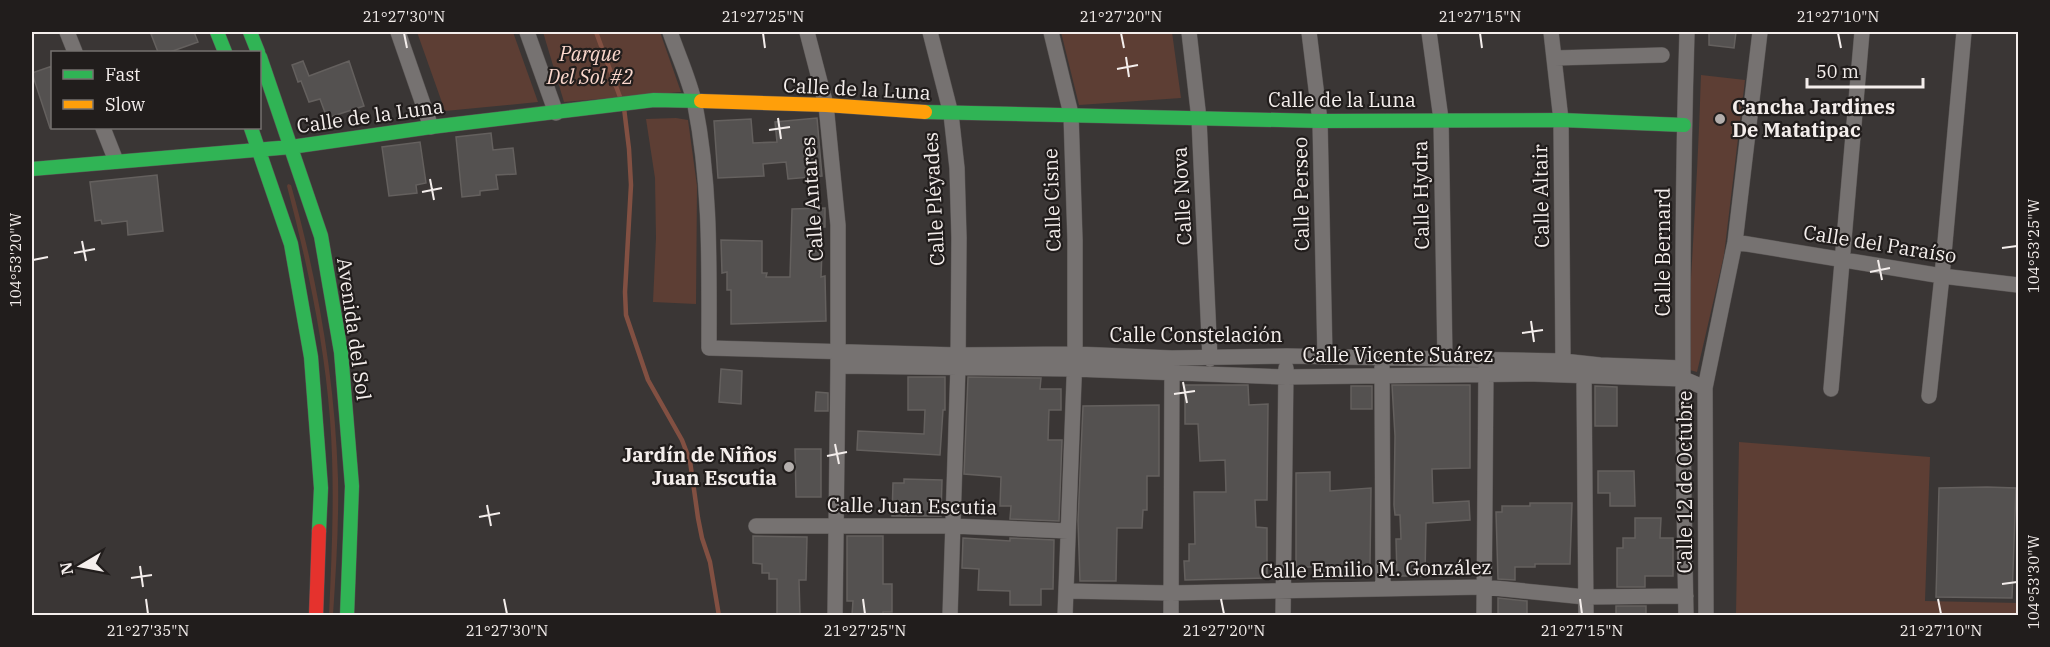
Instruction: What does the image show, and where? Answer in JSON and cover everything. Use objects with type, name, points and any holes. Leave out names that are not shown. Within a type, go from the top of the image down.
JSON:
[{"type":"street","points":[[67,32],[75,51]]},
{"type":"street","points":[[218,32],[225,51]]},
{"type":"street","points":[[250,32],[258,51]]},
{"type":"street","points":[[398,32],[431,127]]},
{"type":"street","points":[[527,32],[556,113]]},
{"type":"street","points":[[670,32],[694,103]]},
{"type":"street","name":"Calle Antares","points":[[807,32],[826,105],[838,225],[835,615]]},
{"type":"street","name":"Calle Pléyades","points":[[930,32],[951,114],[957,168],[958,361],[950,615]]},
{"type":"street","name":"Calle Cisne","points":[[1051,32],[1071,114],[1075,240],[1074,361],[1065,615]]},
{"type":"street","name":"Calle Nova","points":[[1189,32],[1199,118],[1210,358]]},
{"type":"street","name":"Calle Perseo","points":[[1309,32],[1320,121],[1325,357]]},
{"type":"street","name":"Calle Hydra","points":[[1430,32],[1441,119],[1445,359]]},
{"type":"street","name":"Calle Altair","points":[[1551,32],[1561,120],[1563,361]]},
{"type":"street","name":"Calle Bernard","points":[[1683,373],[1684,125],[1687,32]]},
{"type":"street","name":"Calle 12 de Octubre","points":[[1706,615],[1705,388],[1735,243],[1760,32]]},
{"type":"street","points":[[1831,389],[1862,32]]},
{"type":"street","points":[[1929,396],[1964,32]]},
{"type":"street","points":[[1555,58],[1662,55]]},
{"type":"street","name":"Avenida del Sol","points":[[261,60],[321,236],[341,352],[352,486],[347,615]]},
{"type":"street","name":"Calle de la Luna","points":[[32,169],[291,147],[431,127],[654,100],[694,103],[826,105],[951,114],[1071,114],[1320,121],[1561,120],[1684,125]]},
{"type":"street","name":"Calle Constelación","points":[[694,103],[704,165],[710,234],[709,348],[838,359],[1074,361],[1172,366],[1210,358],[1287,356],[1445,359],[1486,368]]},
{"type":"street","points":[[103,129],[116,161]]},
{"type":"street","points":[[251,129],[291,244],[311,357],[321,488],[316,615]]},
{"type":"street","name":"Calle del Paraíso","points":[[1735,243],[1942,276],[2019,285]]},
{"type":"street","points":[[1283,615],[1287,356]]},
{"type":"street","points":[[1383,358],[1383,589]]},
{"type":"street","points":[[1534,368],[1563,361],[1600,370]]},
{"type":"street","points":[[1171,615],[1172,366]]},
{"type":"street","name":"Calle Vicente Suárez","points":[[1172,366],[1286,377],[1382,375],[1486,368],[1534,368],[1584,376],[1600,370],[1683,373],[1705,388]]},
{"type":"street","points":[[1484,615],[1486,368]]},
{"type":"street","name":"Calle 12 de Octubre","points":[[1683,373],[1686,615]]},
{"type":"street","points":[[1584,376],[1586,615]]},
{"type":"street","name":"Calle Juan Escutia","points":[[756,526],[952,526],[1068,531]]},
{"type":"street","name":"Calle Emilio M. González","points":[[1066,591],[1171,593],[1484,587],[1585,597],[1686,596]]},
{"type":"green space","points":[[417,32],[513,32],[538,102],[445,111]]},
{"type":"green space","name":"Parque Del Sol #2","points":[[543,32],[660,32],[681,92],[564,102]]},
{"type":"green space","points":[[1061,32],[1172,32],[1181,98],[1079,105]]},
{"type":"green space","points":[[1701,75],[1745,80],[1724,255],[1697,372],[1686,369]]},
{"type":"green space","points":[[646,119],[688,120],[697,186],[696,304],[653,302],[656,238],[655,178]]},
{"type":"green space","points":[[288,184],[291,185],[301,221],[317,294],[333,404],[338,495],[333,615],[329,615],[333,493],[332,444],[324,360],[314,302]]},
{"type":"green space","points":[[1739,442],[1930,457],[1925,601],[2018,603],[2018,615],[1736,615]]},
{"type":"building","points":[[194,32],[198,42],[173,51],[158,51],[151,34]]},
{"type":"building","points":[[1709,32],[1736,32],[1734,48],[1709,45]]},
{"type":"building","points":[[303,61],[309,76],[349,61],[364,106],[327,118],[320,99],[309,102],[301,81],[298,82],[292,65]]},
{"type":"building","points":[[51,66],[50,128],[32,73]]},
{"type":"building","points":[[817,118],[822,176],[788,179],[786,162],[763,164],[764,176],[718,178],[714,121],[751,119],[753,143],[777,142],[775,122]]},
{"type":"building","points":[[491,133],[493,150],[513,148],[516,174],[496,175],[498,189],[480,191],[480,195],[462,197],[456,137]]},
{"type":"building","points":[[420,142],[426,183],[416,185],[417,193],[389,196],[382,147]]},
{"type":"building","points":[[157,175],[163,231],[128,235],[127,221],[102,224],[101,220],[95,221],[90,182]]},
{"type":"building","points":[[825,208],[825,227],[812,227],[811,251],[822,251],[821,277],[825,276],[826,321],[731,324],[731,290],[727,290],[727,272],[722,273],[721,240],[762,241],[762,273],[767,273],[766,277],[790,277],[792,209]]},
{"type":"building","points":[[721,369],[742,371],[741,404],[719,402]]},
{"type":"building","points":[[908,377],[945,377],[945,410],[943,410],[940,455],[857,450],[858,431],[924,434],[925,410],[908,410]]},
{"type":"building","points":[[968,377],[1041,378],[1040,389],[1061,389],[1061,410],[1049,410],[1048,440],[1062,440],[1059,521],[1010,519],[1011,506],[1000,506],[1001,477],[964,474]]},
{"type":"building","points":[[1185,385],[1248,385],[1249,405],[1268,404],[1267,500],[1255,500],[1256,527],[1267,528],[1267,578],[1185,580],[1184,561],[1189,561],[1189,544],[1195,544],[1194,492],[1226,492],[1225,460],[1200,461],[1198,424],[1185,424]]},
{"type":"building","points":[[1392,385],[1470,385],[1470,468],[1432,469],[1433,503],[1469,501],[1470,520],[1426,523],[1425,576],[1397,576],[1396,539],[1401,539],[1400,515],[1395,515],[1394,505],[1395,436]]},
{"type":"building","points":[[1351,386],[1372,386],[1372,409],[1351,409]]},
{"type":"building","points":[[1595,386],[1617,387],[1617,426],[1595,426]]},
{"type":"building","points":[[816,392],[828,393],[828,411],[815,411]]},
{"type":"building","points":[[1159,405],[1159,476],[1147,476],[1147,510],[1143,510],[1142,528],[1117,528],[1116,581],[1080,581],[1078,521],[1083,406]]},
{"type":"building","points":[[795,449],[821,449],[821,497],[796,497]]},
{"type":"building","points":[[1598,471],[1634,471],[1635,506],[1610,506],[1610,493],[1598,493]]},
{"type":"building","points":[[1330,472],[1330,491],[1371,488],[1370,566],[1353,569],[1353,578],[1316,579],[1315,567],[1296,567],[1296,473]]},
{"type":"building","points":[[904,479],[942,480],[941,516],[892,516],[893,483],[904,483]]},
{"type":"building","points":[[1939,488],[2016,488],[2012,598],[1936,597]]},
{"type":"building","points":[[1530,503],[1572,503],[1570,564],[1535,564],[1535,567],[1515,567],[1515,580],[1498,579],[1496,512],[1502,512],[1502,506],[1530,506]]},
{"type":"building","points":[[1635,518],[1661,518],[1660,538],[1673,538],[1673,576],[1645,576],[1645,587],[1617,587],[1617,548],[1623,548],[1623,538],[1635,538]]},
{"type":"building","points":[[753,536],[807,537],[806,580],[799,580],[800,615],[777,615],[777,579],[769,579],[769,573],[762,573],[762,564],[753,563]]},
{"type":"building","points":[[847,536],[883,536],[883,584],[892,584],[892,612],[883,612],[883,615],[852,615],[853,601],[847,601]]},
{"type":"building","points":[[963,538],[1010,541],[1010,538],[1054,540],[1053,589],[1041,589],[1041,605],[1010,605],[1010,591],[978,590],[979,569],[962,568]]},
{"type":"building","points":[[1498,598],[1527,601],[1527,615],[1498,615]]},
{"type":"building","points":[[1616,606],[1646,606],[1646,615],[1616,615]]},
{"type":"waterway","points":[[596,32],[620,97]]},
{"type":"waterway","points":[[624,108],[631,185],[625,292],[626,315],[648,380],[682,440],[690,461],[698,518],[710,562],[719,616]]},
{"type":"traffic: fast","points":[[217,32],[225,51]]},
{"type":"traffic: fast","points":[[250,32],[258,51]]},
{"type":"traffic: fast","points":[[261,60],[321,236],[341,352],[352,486],[347,616]]},
{"type":"traffic: fast","points":[[32,169],[291,147],[431,127],[654,100],[701,101]]},
{"type":"traffic: fast","points":[[925,112],[1320,121],[1561,120],[1684,125]]},
{"type":"traffic: fast","points":[[251,129],[291,244],[311,357],[321,488],[319,531]]},
{"type":"traffic: slow","points":[[701,101],[826,105],[925,112]]},
{"type":"traffic: jam","points":[[316,616],[319,531]]},
{"type":"place","name":"Cancha Jardines De Matatipac","points":[[1720,119]]},
{"type":"place","name":"Jardín de Niños Juan Escutia","points":[[789,467]]}]
